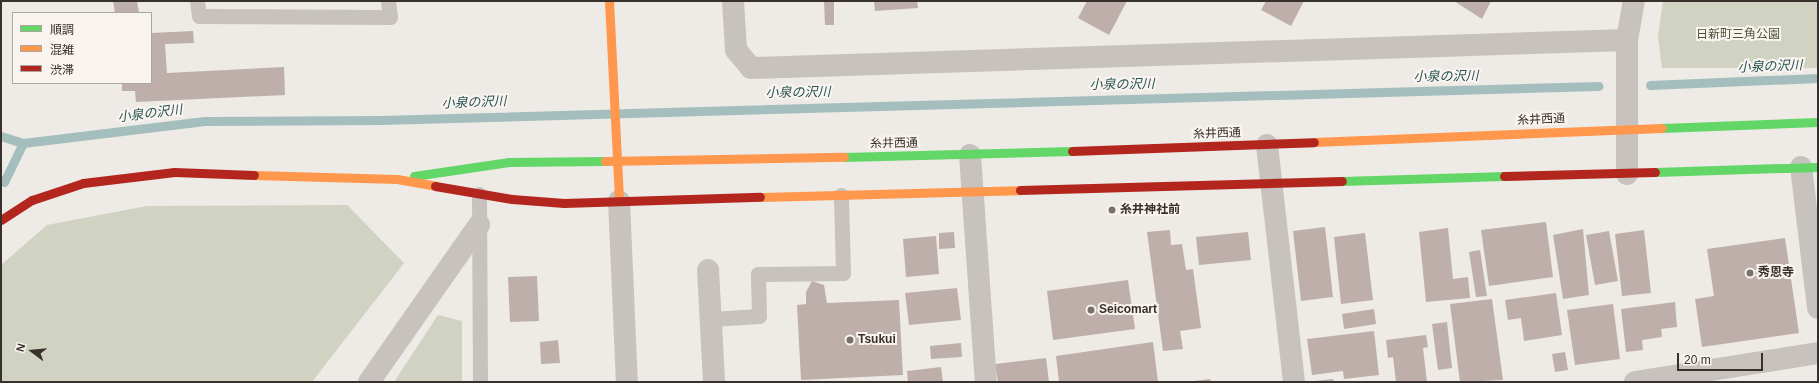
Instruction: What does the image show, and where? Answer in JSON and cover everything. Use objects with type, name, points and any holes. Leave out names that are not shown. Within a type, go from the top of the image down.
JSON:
[{"type":"street","points":[[609,1],[615,90],[627,382]]},
{"type":"street","points":[[733,1],[736,50],[751,68],[1627,40]]},
{"type":"street","points":[[1627,174],[1627,40],[1634,1]]},
{"type":"street","name":"糸井西通","points":[[398,179],[508,162],[617,159],[970,155],[1267,145],[1627,128],[1818,122]]},
{"type":"street","points":[[1267,145],[1294,382]]},
{"type":"street","points":[[970,155],[986,382]]},
{"type":"street","points":[[1,220],[32,200],[83,183],[174,172],[398,179],[478,194],[564,203],[1271,181],[1627,174],[1810,167],[1818,308]]},
{"type":"street","points":[[369,382],[479,225]]},
{"type":"street","points":[[708,270],[714,382]]},
{"type":"street","points":[[1635,382],[1818,353]]},
{"type":"lane","points":[[197,1],[199,16],[390,17],[388,1]]},
{"type":"lane","points":[[478,194],[480,382]]},
{"type":"lane","points":[[711,319],[759,316],[758,274],[843,273],[841,195]]},
{"type":"green space","name":"日新町三角公園","points":[[1663,1],[1818,1],[1818,68],[1662,68],[1658,37]]},
{"type":"green space","points":[[347,205],[404,263],[312,382],[1,382],[1,265],[47,225],[147,206]]},
{"type":"green space","points":[[438,315],[462,321],[462,382],[394,382]]},
{"type":"building","points":[[113,1],[137,1],[139,12],[115,12]]},
{"type":"building","points":[[824,1],[834,1],[834,25],[825,25]]},
{"type":"building","points":[[874,1],[917,1],[918,8],[875,11]]},
{"type":"building","points":[[1087,1],[1127,1],[1109,35],[1078,18]]},
{"type":"building","points":[[1266,1],[1304,1],[1291,26],[1261,10]]},
{"type":"building","points":[[1454,1],[1491,1],[1482,19]]},
{"type":"building","points":[[193,31],[194,43],[165,44],[167,73],[284,67],[285,95],[136,102],[135,91],[122,91],[122,84],[152,84],[152,33]]},
{"type":"building","points":[[1546,222],[1553,277],[1489,286],[1481,230]]},
{"type":"building","points":[[1325,227],[1333,297],[1301,301],[1293,231]]},
{"type":"building","points":[[1448,228],[1453,279],[1468,277],[1470,298],[1426,302],[1419,232]]},
{"type":"building","points":[[1583,229],[1589,295],[1563,299],[1553,235]]},
{"type":"building","points":[[1170,230],[1171,245],[1182,244],[1186,270],[1193,269],[1201,328],[1180,331],[1183,349],[1163,351],[1147,232]]},
{"type":"building","points":[[1644,230],[1651,293],[1622,296],[1615,234]]},
{"type":"building","points":[[1609,231],[1618,281],[1595,285],[1586,235]]},
{"type":"building","points":[[954,232],[955,248],[939,249],[939,233]]},
{"type":"building","points":[[1248,232],[1251,260],[1199,265],[1196,237]]},
{"type":"building","points":[[1365,233],[1373,300],[1341,304],[1334,237]]},
{"type":"building","points":[[936,236],[939,274],[906,277],[903,239]]},
{"type":"building","name":"秀恩寺","points":[[1785,238],[1799,333],[1702,347],[1695,299],[1714,296],[1707,249]]},
{"type":"building","points":[[1480,250],[1487,296],[1476,297],[1469,252]]},
{"type":"building","points":[[537,276],[539,321],[510,322],[508,277]]},
{"type":"building","name":"Seicomart","points":[[1128,280],[1135,329],[1053,340],[1047,291]]},
{"type":"building","name":"Tsukui","points":[[812,281],[824,285],[827,303],[899,300],[903,375],[801,380],[797,305],[806,304],[806,292]]},
{"type":"building","points":[[957,288],[961,320],[909,325],[905,293]]},
{"type":"building","points":[[1556,293],[1562,335],[1524,341],[1521,318],[1508,320],[1505,300]]},
{"type":"building","points":[[1492,299],[1503,380],[1460,382],[1450,304]]},
{"type":"building","points":[[1675,302],[1677,327],[1661,329],[1662,337],[1642,340],[1643,350],[1626,352],[1621,309]]},
{"type":"building","points":[[1613,304],[1620,359],[1575,365],[1567,310]]},
{"type":"building","points":[[1374,309],[1376,324],[1344,329],[1342,314]]},
{"type":"building","points":[[1447,322],[1452,368],[1438,370],[1432,324]]},
{"type":"building","points":[[1374,331],[1379,375],[1344,379],[1343,371],[1312,375],[1307,339]]},
{"type":"building","points":[[1426,335],[1428,347],[1423,348],[1427,382],[1396,382],[1393,357],[1388,358],[1386,340]]},
{"type":"building","points":[[558,340],[560,363],[541,364],[540,342]]},
{"type":"building","points":[[1153,342],[1158,382],[1059,382],[1056,356]]},
{"type":"building","points":[[961,343],[962,357],[931,359],[930,346]]},
{"type":"building","points":[[1565,352],[1568,370],[1555,372],[1552,354]]},
{"type":"building","points":[[1046,358],[1049,382],[998,382],[995,364]]},
{"type":"building","points":[[941,367],[943,382],[908,382],[907,371]]},
{"type":"building","points":[[1210,379],[1211,382],[1194,382],[1194,381]]},
{"type":"building","points":[[1333,379],[1334,382],[1315,382],[1315,381]]},
{"type":"waterway","name":"小泉の沢川","points":[[1650,85],[1818,78]]},
{"type":"waterway","name":"小泉の沢川","points":[[1,136],[23,143],[205,121],[380,120],[1599,86]]},
{"type":"waterway","points":[[4,182],[23,143]]},
{"type":"traffic: fast","points":[[1662,128],[1818,122]]},
{"type":"traffic: fast","points":[[844,157],[1072,151]]},
{"type":"traffic: fast","points":[[414,176],[509,162],[605,161]]},
{"type":"traffic: fast","points":[[1655,172],[1818,167]]},
{"type":"traffic: fast","points":[[1342,181],[1504,176]]},
{"type":"traffic: slow","points":[[609,1],[619,201]]},
{"type":"traffic: slow","points":[[1314,142],[1662,128]]},
{"type":"traffic: slow","points":[[605,161],[844,157]]},
{"type":"traffic: slow","points":[[254,175],[397,179],[435,186]]},
{"type":"traffic: slow","points":[[760,197],[1020,190]]},
{"type":"traffic: jam","points":[[1072,151],[1314,142]]},
{"type":"traffic: jam","points":[[1,220],[32,200],[83,183],[174,172],[254,175]]},
{"type":"traffic: jam","points":[[1504,176],[1655,172]]},
{"type":"traffic: jam","points":[[1020,190],[1342,181]]},
{"type":"traffic: jam","points":[[435,186],[512,199],[564,203],[760,197]]},
{"type":"place","name":"糸井神社前","points":[[1112,210]]},
{"type":"place","name":"秀恩寺","points":[[1750,273]]},
{"type":"place","name":"Seicomart","points":[[1091,310]]},
{"type":"place","name":"Tsukui","points":[[850,340]]}]
